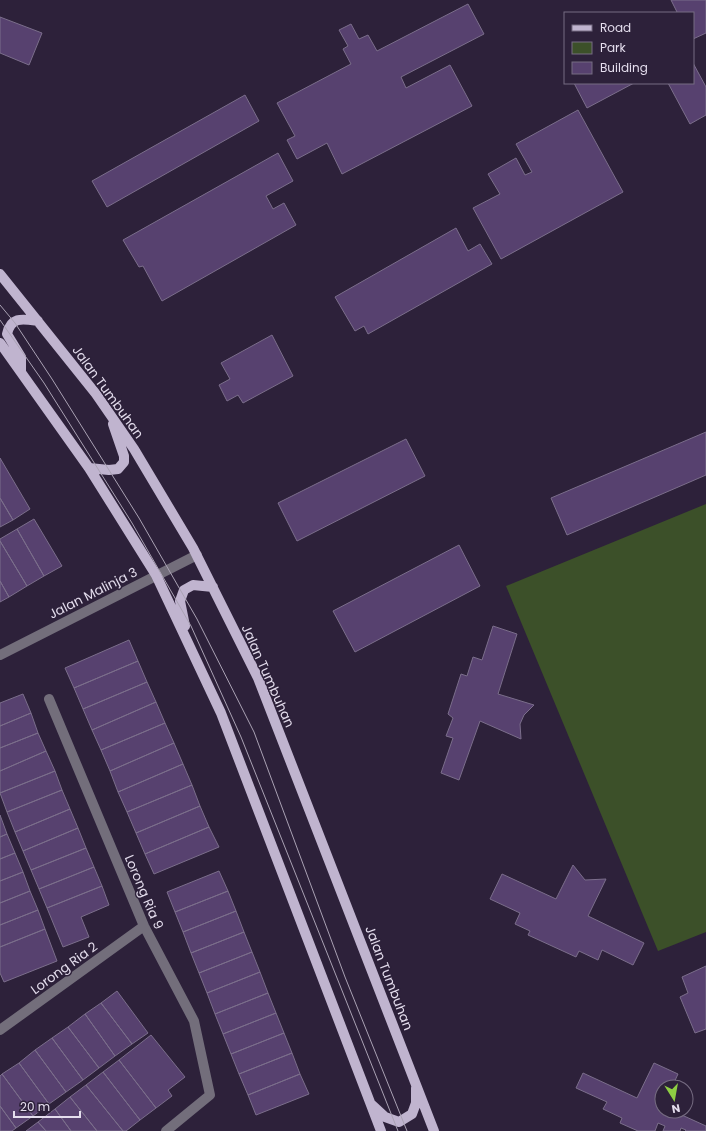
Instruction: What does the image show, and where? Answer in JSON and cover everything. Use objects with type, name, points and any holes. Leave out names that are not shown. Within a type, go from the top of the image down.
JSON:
[{"type":"main road","name":"Jalan Tumbuhan","points":[[0,274],[110,412],[134,449],[197,555],[258,678],[434,1131]]},
{"type":"main road","points":[[21,371],[21,357],[7,334],[9,327],[15,320],[23,319],[38,321]]},
{"type":"main road","points":[[0,343],[89,468],[156,575],[221,713],[381,1131]]},
{"type":"main road","points":[[89,468],[109,470],[118,469],[124,462],[124,456],[110,412]]},
{"type":"main road","points":[[188,642],[180,601],[184,590],[193,585],[213,587]]},
{"type":"main road","points":[[370,1103],[385,1117],[399,1122],[412,1114],[416,1103],[416,1084]]},
{"type":"street","name":"Jalan Malinja 3","points":[[0,655],[197,555]]},
{"type":"street","name":"Lorong Ria 9","points":[[49,699],[144,926],[194,1021],[210,1095],[166,1131]]},
{"type":"street","name":"Lorong Ria 2","points":[[0,1030],[144,926]]},
{"type":"green space","points":[[706,504],[706,932],[658,951],[506,586]]},
{"type":"building","points":[[671,0],[706,0],[706,33],[694,39],[694,12],[677,12]]},
{"type":"building","points":[[468,4],[484,34],[401,77],[406,88],[450,65],[472,106],[342,174],[327,143],[297,159],[287,140],[295,136],[277,103],[351,64],[343,49],[348,46],[339,30],[351,24],[359,39],[368,35],[377,51]]},
{"type":"building","points":[[0,17],[42,33],[29,65],[0,53]]},
{"type":"building","points":[[694,65],[706,87],[706,115],[690,124],[669,84],[694,84]]},
{"type":"building","points":[[575,84],[632,84],[587,108]]},
{"type":"building","points":[[245,95],[259,121],[107,207],[92,181]]},
{"type":"building","points":[[578,110],[623,192],[501,259],[473,208],[500,194],[488,174],[516,158],[525,175],[532,172],[516,144]]},
{"type":"building","points":[[278,153],[293,181],[266,196],[273,209],[284,203],[296,225],[162,301],[143,266],[139,267],[123,240]]},
{"type":"building","points":[[456,228],[468,251],[480,244],[492,264],[368,334],[364,326],[355,331],[335,297]]},
{"type":"building","points":[[272,335],[293,376],[243,403],[238,395],[227,401],[219,385],[230,379],[221,363]]},
{"type":"building","points":[[706,432],[706,475],[567,535],[551,498]]},
{"type":"building","points":[[406,439],[425,476],[297,541],[278,503]]},
{"type":"building","points":[[0,458],[30,509],[13,520],[0,498]]},
{"type":"building","points":[[0,498],[13,520],[0,527]]},
{"type":"building","points":[[34,519],[62,566],[44,576],[17,529]]},
{"type":"building","points":[[17,529],[44,576],[27,586],[0,541],[0,539]]},
{"type":"building","points":[[0,541],[27,586],[9,597],[0,581]]},
{"type":"building","points":[[459,545],[480,586],[355,652],[333,611]]},
{"type":"building","points":[[0,581],[9,597],[0,602]]},
{"type":"building","points":[[493,626],[517,634],[498,694],[534,705],[524,715],[520,724],[521,739],[480,721],[459,780],[441,773],[453,738],[446,736],[453,718],[448,714],[461,674],[467,676],[473,657],[482,660]]},
{"type":"building","points":[[129,640],[138,661],[74,688],[65,668]]},
{"type":"building","points":[[138,661],[147,682],[83,709],[74,688]]},
{"type":"building","points":[[147,682],[156,702],[92,730],[83,709]]},
{"type":"building","points":[[23,694],[31,713],[0,726],[0,703]]},
{"type":"building","points":[[156,702],[165,723],[101,750],[92,730]]},
{"type":"building","points":[[31,713],[38,733],[0,748],[0,726]]},
{"type":"building","points":[[165,723],[174,743],[110,771],[101,750]]},
{"type":"building","points":[[38,733],[46,751],[0,771],[0,748]]},
{"type":"building","points":[[174,743],[183,764],[118,792],[110,771]]},
{"type":"building","points":[[46,751],[55,771],[0,793],[0,771]]},
{"type":"building","points":[[183,764],[192,785],[127,812],[118,792]]},
{"type":"building","points":[[55,771],[62,790],[7,812],[0,793]]},
{"type":"building","points":[[192,785],[200,806],[136,833],[127,812]]},
{"type":"building","points":[[62,790],[70,809],[15,832],[7,812]]},
{"type":"building","points":[[200,806],[209,827],[145,854],[136,833]]},
{"type":"building","points":[[70,809],[78,828],[23,851],[15,832]]},
{"type":"building","points":[[0,815],[7,834],[0,837]]},
{"type":"building","points":[[209,827],[219,847],[154,874],[145,854]]},
{"type":"building","points":[[78,828],[86,848],[31,870],[23,851]]},
{"type":"building","points":[[7,834],[15,853],[0,859],[0,837]]},
{"type":"building","points":[[86,848],[94,867],[39,889],[31,870]]},
{"type":"building","points":[[15,853],[23,872],[0,881],[0,859]]},
{"type":"building","points":[[573,865],[585,880],[606,879],[588,916],[644,943],[633,965],[602,950],[598,960],[579,951],[576,957],[528,935],[530,931],[515,924],[520,913],[490,899],[502,874],[556,899]]},
{"type":"building","points":[[94,867],[102,886],[47,908],[39,889]]},
{"type":"building","points":[[219,871],[228,891],[175,912],[167,892]]},
{"type":"building","points":[[23,872],[30,891],[0,903],[0,881]]},
{"type":"building","points":[[102,886],[109,905],[81,917],[89,937],[63,947],[47,908]]},
{"type":"building","points":[[30,891],[38,910],[0,925],[0,903]]},
{"type":"building","points":[[228,891],[236,911],[183,932],[175,912]]},
{"type":"building","points":[[38,910],[45,929],[0,947],[0,925]]},
{"type":"building","points":[[236,911],[244,932],[191,953],[183,932]]},
{"type":"building","points":[[45,929],[57,961],[4,982],[0,973],[0,947]]},
{"type":"building","points":[[244,932],[252,952],[199,973],[191,953]]},
{"type":"building","points":[[252,952],[260,972],[207,993],[199,973]]},
{"type":"building","points":[[706,966],[706,1029],[695,1033],[680,997],[688,993],[682,977]]},
{"type":"building","points":[[260,972],[268,993],[215,1014],[207,993]]},
{"type":"building","points":[[117,991],[148,1033],[132,1044],[101,1003]]},
{"type":"building","points":[[268,993],[276,1013],[223,1034],[215,1014]]},
{"type":"building","points":[[101,1003],[132,1044],[115,1056],[85,1014]]},
{"type":"building","points":[[276,1013],[284,1033],[231,1054],[223,1034]]},
{"type":"building","points":[[85,1014],[115,1056],[99,1068],[68,1027]]},
{"type":"building","points":[[68,1027],[99,1068],[83,1080],[52,1038]]},
{"type":"building","points":[[284,1033],[292,1053],[239,1074],[231,1054]]},
{"type":"building","points":[[151,1035],[185,1077],[168,1090],[172,1096],[156,1108],[119,1060]]},
{"type":"building","points":[[52,1038],[83,1080],[66,1092],[35,1050]]},
{"type":"building","points":[[35,1050],[66,1092],[49,1104],[19,1063]]},
{"type":"building","points":[[292,1053],[300,1074],[248,1095],[239,1074]]},
{"type":"building","points":[[119,1060],[156,1108],[140,1120],[103,1072]]},
{"type":"building","points":[[19,1063],[49,1104],[33,1116],[2,1074]]},
{"type":"building","points":[[654,1063],[678,1074],[676,1079],[654,1079],[654,1119],[691,1119],[706,1126],[706,1131],[685,1131],[686,1130],[681,1128],[680,1131],[663,1131],[665,1126],[658,1123],[655,1131],[638,1131],[620,1123],[622,1118],[603,1109],[607,1102],[576,1088],[583,1073],[637,1098]]},
{"type":"building","points":[[103,1072],[140,1120],[126,1131],[123,1131],[86,1085]]},
{"type":"building","points":[[2,1074],[33,1116],[16,1128],[0,1106],[0,1076]]},
{"type":"building","points":[[300,1074],[309,1094],[256,1115],[248,1095]]},
{"type":"building","points":[[86,1085],[123,1131],[97,1131],[70,1097]]},
{"type":"building","points":[[70,1097],[97,1131],[71,1131],[55,1109]]},
{"type":"building","points":[[0,1106],[16,1128],[12,1131],[0,1131]]},
{"type":"building","points":[[55,1109],[71,1131],[46,1131],[38,1122]]},
{"type":"building","points":[[38,1122],[46,1131],[26,1131]]},
{"type":"tram line","points":[[0,305],[15,323],[52,379],[139,518],[197,619],[254,732],[345,977],[407,1131]]},
{"type":"tram line","points":[[0,320],[44,383],[132,523],[191,626],[241,737],[398,1131]]}]
